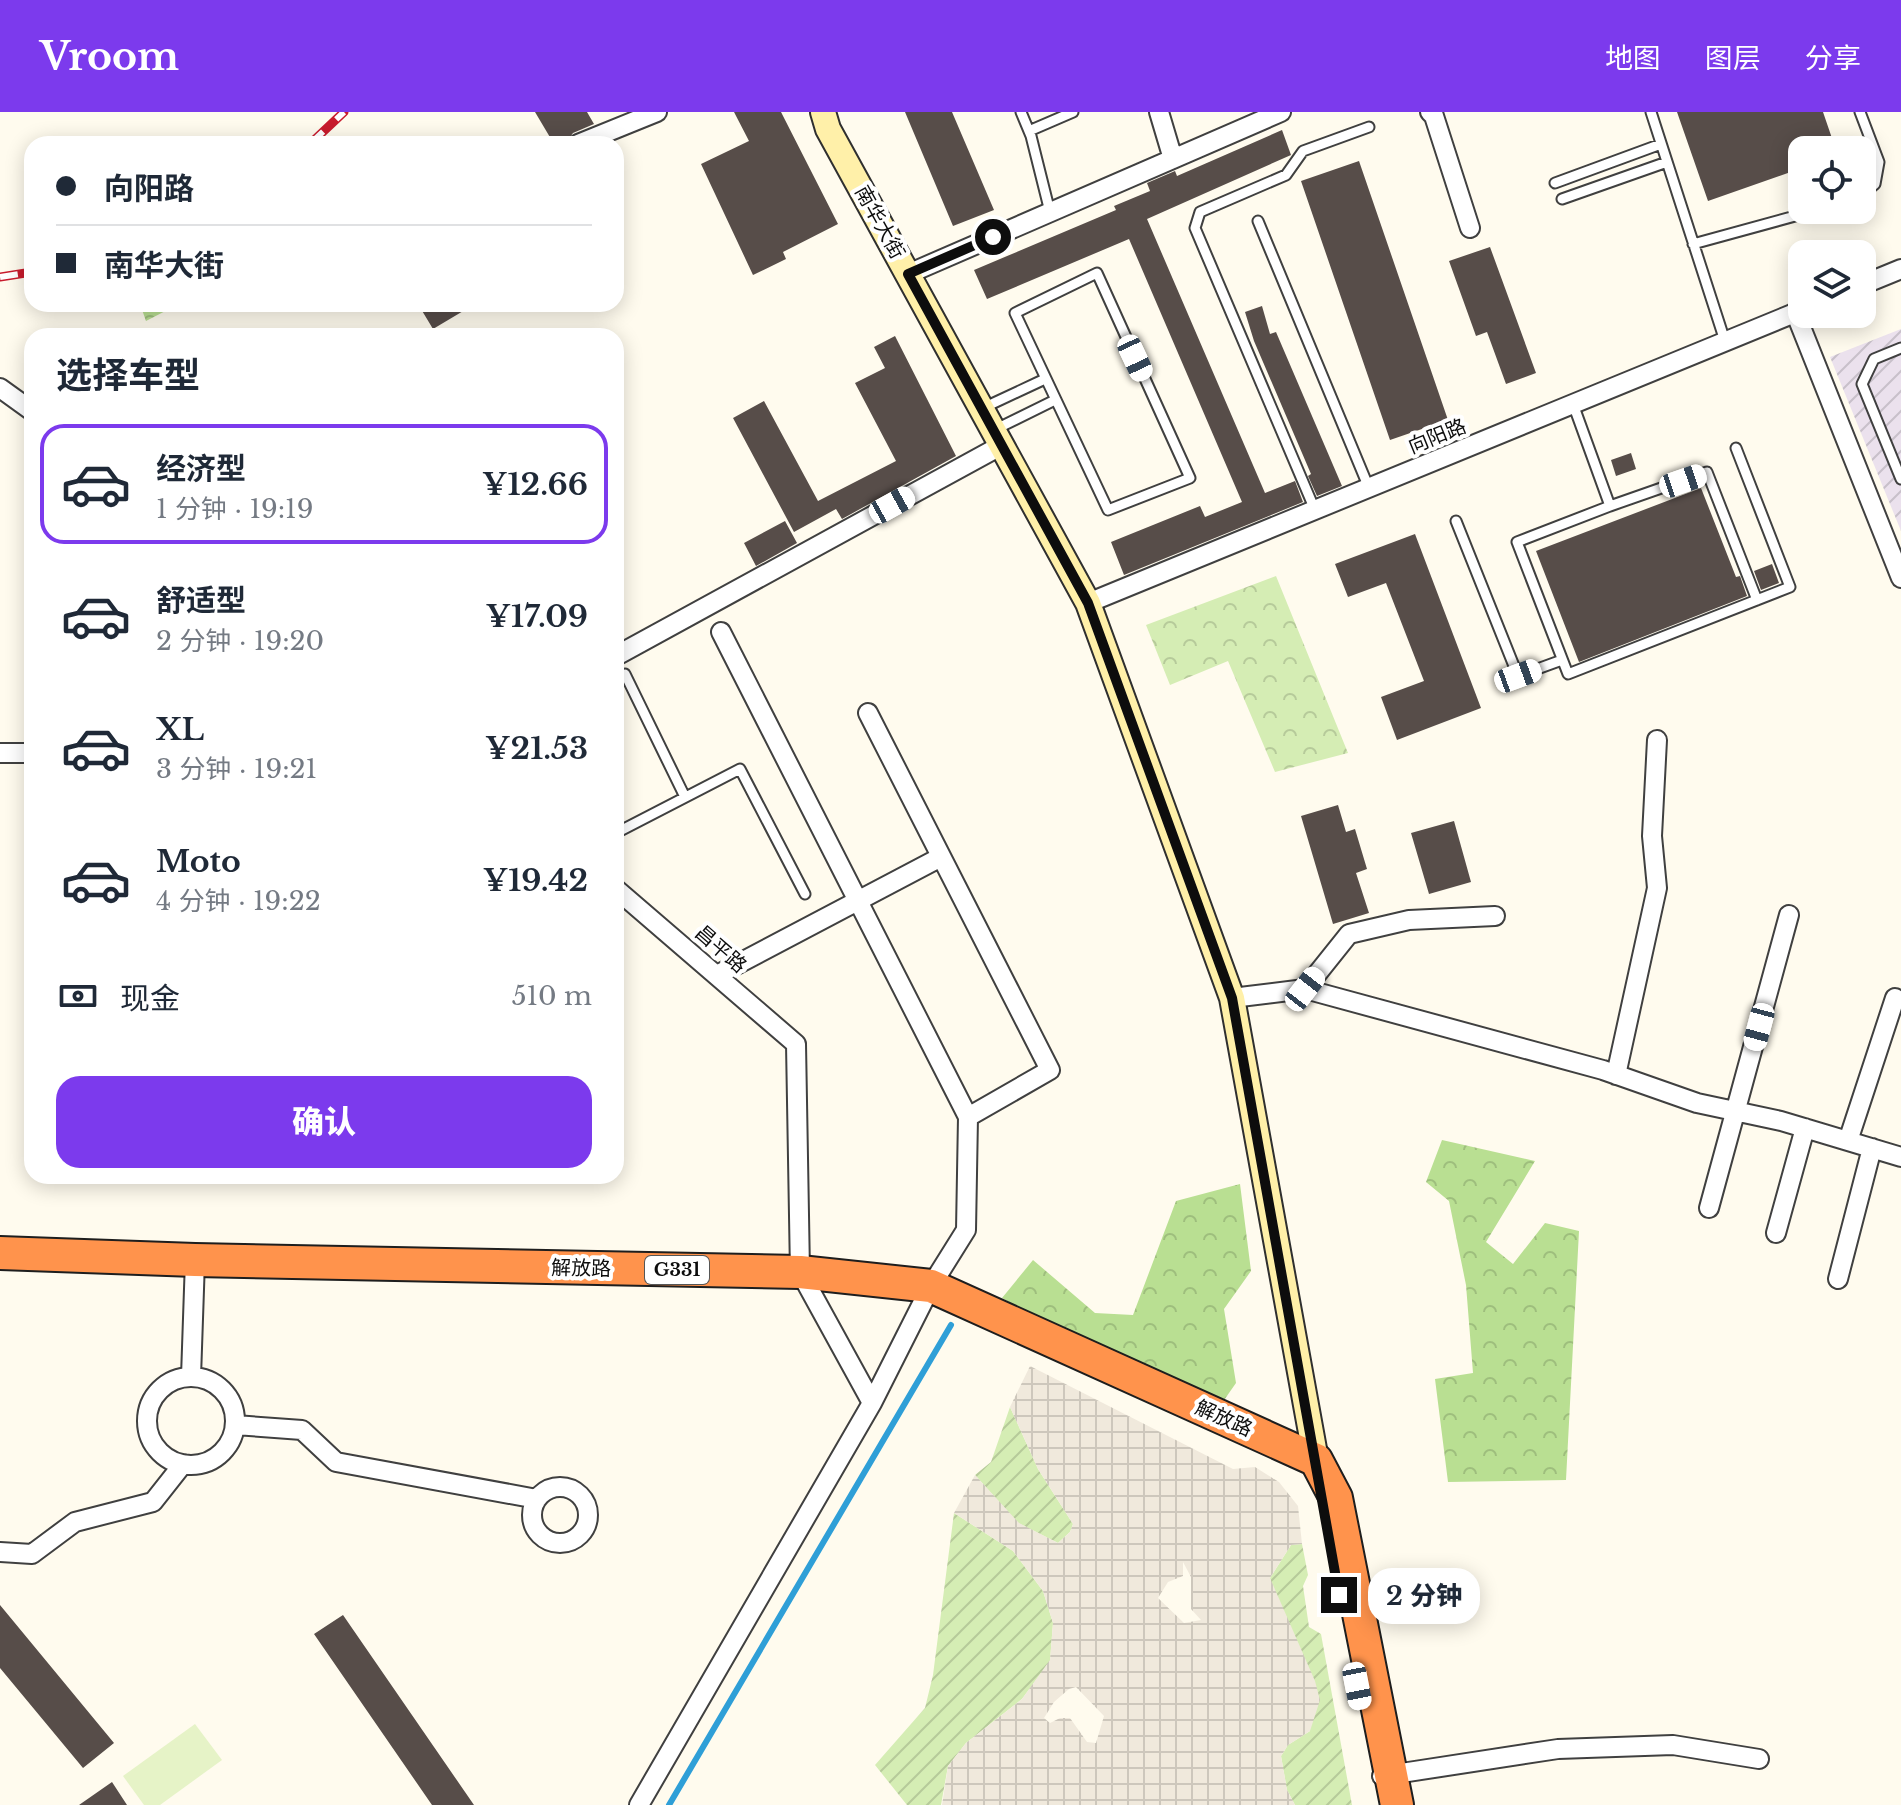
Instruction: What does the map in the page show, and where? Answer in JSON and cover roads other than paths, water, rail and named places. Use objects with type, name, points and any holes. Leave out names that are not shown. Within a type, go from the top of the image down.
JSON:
[{"type":"highway","name":"解放路","points":[[0,1253],[800,1272],[931,1286],[1316,1460]]},
{"type":"highway","name":"南华大街","points":[[1316,1460],[1336,1498],[1386,1790]]},
{"type":"main road","name":"南华大街","points":[[823,112],[828,129],[1088,603],[1232,998],[1316,1460]]},
{"type":"street","points":[[598,136],[657,112]]},
{"type":"street","points":[[1159,112],[1173,159]]},
{"type":"street","points":[[908,274],[1281,112]]},
{"type":"street","points":[[1430,112],[1434,116],[1470,228]]},
{"type":"street","points":[[1876,279],[1901,269]]},
{"type":"street","name":"向阳路","points":[[1088,603],[1788,315]]},
{"type":"street","points":[[1805,328],[1901,578]]},
{"type":"street","points":[[0,388],[24,405]]},
{"type":"street","points":[[624,651],[993,428]]},
{"type":"street","points":[[639,1805],[872,1403],[931,1286],[966,1230],[968,1117],[721,632]]},
{"type":"street","points":[[868,713],[1050,1070],[968,1117]]},
{"type":"street","points":[[1616,1075],[1657,888],[1652,836],[1657,740]]},
{"type":"street","points":[[0,753],[24,753]]},
{"type":"street","points":[[717,975],[941,857]]},
{"type":"street","name":"昌平路","points":[[624,896],[796,1044],[800,1272]]},
{"type":"street","points":[[1709,1208],[1789,915]]},
{"type":"street","points":[[1305,989],[1349,934],[1409,920],[1495,916]]},
{"type":"street","points":[[1232,998],[1305,989],[1616,1075],[1697,1103],[1805,1128],[1901,1157]]},
{"type":"street","points":[[1848,1141],[1895,998]]},
{"type":"street","points":[[1776,1233],[1805,1128]]},
{"type":"street","points":[[1838,1279],[1872,1148]]},
{"type":"street","points":[[191,1377],[195,1260]]},
{"type":"street","points":[[800,1272],[872,1403]]},
{"type":"street","points":[[191,1377],[205,1379],[218,1386],[234,1410],[232,1439],[212,1460],[198,1465],[169,1459],[158,1450],[150,1437],[147,1423],[148,1409],[154,1396],[177,1379],[191,1377]]},
{"type":"street","points":[[235,1425],[302,1430],[336,1462],[537,1499]]},
{"type":"street","points":[[0,1552],[32,1554],[75,1522],[153,1502],[183,1464]]},
{"type":"street","points":[[1386,1790],[1558,1749],[1673,1745],[1759,1759]]},
{"type":"lane","points":[[1021,112],[1050,212]]},
{"type":"lane","points":[[1029,131],[1073,112]]},
{"type":"lane","points":[[1651,112],[1725,341]]},
{"type":"lane","points":[[1860,112],[1869,136]]},
{"type":"lane","points":[[1315,510],[1195,228],[1200,212],[1286,175],[1303,151],[1369,127]]},
{"type":"lane","points":[[1555,183],[1661,144]]},
{"type":"lane","points":[[1876,154],[1879,162],[1876,178]]},
{"type":"lane","points":[[1562,199],[1667,162]]},
{"type":"lane","points":[[1693,244],[1788,218]]},
{"type":"lane","points":[[1258,221],[1369,488]]},
{"type":"lane","points":[[1097,273],[1190,478],[1108,510],[1045,379],[1015,313],[1097,273]]},
{"type":"lane","points":[[1901,348],[1874,359],[1862,384],[1901,479]]},
{"type":"lane","points":[[993,428],[1045,379]]},
{"type":"lane","points":[[993,428],[1055,400]]},
{"type":"lane","points":[[1573,404],[1610,506]]},
{"type":"lane","points":[[1736,448],[1790,587],[1757,600],[1568,674],[1517,542],[1707,472],[1757,600]]},
{"type":"lane","points":[[1456,521],[1518,676],[1562,660]]},
{"type":"lane","points":[[625,674],[685,797]]},
{"type":"lane","points":[[624,829],[740,769],[805,894]]},
{"type":"waterway","points":[[669,1805],[951,1325]]},
{"type":"railway","points":[[318,136],[344,112]]},
{"type":"railway","points":[[0,277],[24,273]]}]
